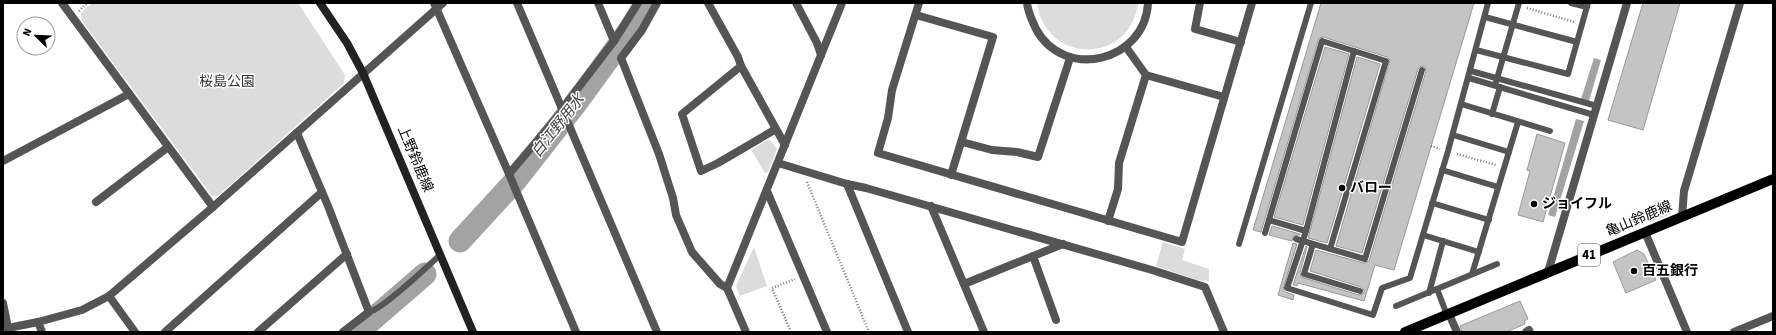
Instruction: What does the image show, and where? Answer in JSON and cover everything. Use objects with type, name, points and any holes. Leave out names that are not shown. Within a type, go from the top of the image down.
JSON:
[{"type":"main road","name":"上野鈴鹿線","points":[[320,3],[347,43],[363,73],[473,332]]},
{"type":"main road","name":"亀山鈴鹿線","points":[[1405,332],[1773,179]]},
{"type":"street","points":[[62,3],[213,207]]},
{"type":"street","points":[[517,3],[657,332]]},
{"type":"street","points":[[598,3],[614,41]]},
{"type":"street","points":[[510,176],[563,110],[568,101],[614,41],[638,3]]},
{"type":"street","points":[[657,3],[642,30],[621,58],[659,154],[673,198],[676,215],[692,252],[720,284],[727,288],[746,332]]},
{"type":"street","points":[[708,3],[785,145]]},
{"type":"street","points":[[796,3],[821,55]]},
{"type":"street","points":[[727,288],[842,3]]},
{"type":"street","points":[[919,3],[892,90],[888,118],[878,153],[1182,242],[1252,3]]},
{"type":"street","points":[[1028,3],[1029,14],[1038,32],[1050,46],[1070,58],[1085,60],[1101,58],[1126,47],[1143,22],[1147,13],[1148,3]]},
{"type":"street","points":[[1200,3],[1195,29],[1241,42]]},
{"type":"street","points":[[1548,272],[1627,3]]},
{"type":"street","points":[[1682,216],[1684,191],[1740,3]]},
{"type":"street","points":[[3,303],[6,329],[82,310],[109,296],[297,133],[438,5],[576,332]]},
{"type":"street","points":[[916,15],[993,37],[951,175]]},
{"type":"street","points":[[1126,47],[1146,74],[1224,97]]},
{"type":"street","points":[[962,142],[992,150],[1017,152],[1038,157],[1070,58]]},
{"type":"street","points":[[741,66],[682,114],[701,171],[718,163],[776,128]]},
{"type":"street","points":[[1108,220],[1118,189],[1119,163],[1146,74]]},
{"type":"street","points":[[3,161],[129,94]]},
{"type":"street","points":[[297,133],[347,254],[368,312],[343,332]]},
{"type":"street","points":[[96,202],[168,147]]},
{"type":"street","points":[[778,164],[1064,244],[1206,287],[1224,332]]},
{"type":"street","points":[[847,184],[908,332]]},
{"type":"street","points":[[767,191],[827,332]]},
{"type":"street","points":[[164,332],[322,192]]},
{"type":"street","points":[[931,206],[984,332]]},
{"type":"street","points":[[1645,232],[1687,332]]},
{"type":"street","points":[[964,284],[1064,244]]},
{"type":"street","points":[[258,332],[347,254]]},
{"type":"street","points":[[1033,256],[1056,320]]},
{"type":"street","points":[[109,296],[135,332]]},
{"type":"street","points":[[1448,315],[1457,332]]},
{"type":"street","points":[[1734,332],[1773,316]]},
{"type":"street","points":[[38,322],[42,332]]},
{"type":"street","points":[[1526,332],[1529,330],[1530,332]]},
{"type":"lane","points":[[1239,244],[1311,3]]},
{"type":"lane","points":[[1476,50],[1568,74],[1587,5],[1571,3]]},
{"type":"lane","points":[[1354,51],[1306,231],[1287,288],[1373,316],[1382,288],[1410,278],[1448,151],[1489,4]]},
{"type":"lane","points":[[1492,114],[1497,79],[1518,4]]},
{"type":"lane","points":[[1485,17],[1577,42]]},
{"type":"lane","points":[[1265,233],[1322,41],[1386,61],[1330,249]]},
{"type":"lane","points":[[1296,239],[1365,259],[1422,70]]},
{"type":"lane","points":[[1471,71],[1597,106]]},
{"type":"lane","points":[[1469,78],[1594,115]]},
{"type":"lane","points":[[1461,104],[1550,131]]},
{"type":"lane","points":[[1472,274],[1518,122]]},
{"type":"lane","points":[[1452,135],[1509,152]]},
{"type":"lane","points":[[1442,170],[1498,187]]},
{"type":"lane","points":[[1432,203],[1489,220]]},
{"type":"lane","points":[[1269,220],[1306,231]]},
{"type":"lane","points":[[1423,235],[1479,252]]},
{"type":"lane","points":[[1428,293],[1443,241]]},
{"type":"lane","points":[[1313,244],[1304,274],[1360,291]]},
{"type":"lane","points":[[368,312],[374,311],[396,294],[440,255]]},
{"type":"lane","points":[[1396,306],[1497,264]]},
{"type":"lane","points":[[1437,289],[1448,315]]},
{"type":"path","points":[[1518,4],[1576,22]]},
{"type":"path","points":[[1431,146],[1504,168]]},
{"type":"path","points":[[802,171],[870,332]]},
{"type":"path","points":[[790,332],[772,288],[803,276]]},
{"type":"green space","name":"桜島公園","points":[[92,3],[298,3],[345,75],[344,83],[218,196],[212,196],[82,21],[81,13]]},
{"type":"green space","points":[[1037,3],[1138,3],[1132,23],[1120,38],[1105,47],[1088,50],[1071,47],[1055,38],[1044,23]]},
{"type":"green space","points":[[769,139],[777,149],[768,172],[765,173],[751,150]]},
{"type":"green space","points":[[1656,200],[1672,204],[1671,214],[1649,223]]},
{"type":"green space","points":[[1163,242],[1185,249],[1182,260],[1209,269],[1209,281],[1197,280],[1156,266]]},
{"type":"green space","points":[[754,247],[767,286],[740,296],[736,286]]},
{"type":"shaded area","points":[[1594,58],[1601,60],[1589,101],[1581,99]]},
{"type":"shaded area","points":[[1576,119],[1584,121],[1555,217],[1548,215]]},
{"type":"building","points":[[1321,3],[1474,3],[1394,270],[1375,265],[1364,301],[1298,283],[1297,286],[1293,285],[1306,246],[1300,273],[1301,277],[1359,295],[1364,293],[1364,290],[1361,287],[1310,271],[1316,250],[1364,263],[1369,261],[1426,71],[1425,67],[1421,66],[1418,69],[1362,253],[1336,246],[1390,60],[1387,57],[1323,37],[1319,38],[1261,232],[1253,230]]},
{"type":"building","points":[[1643,3],[1680,3],[1643,130],[1608,120]]},
{"type":"building","points":[[1325,47],[1349,54],[1303,225],[1274,217]]},
{"type":"building","points":[[1357,57],[1380,64],[1327,243],[1308,238]]},
{"type":"building","points":[[1537,134],[1565,143],[1543,222],[1518,215],[1530,171],[1527,170]]},
{"type":"building","points":[[1272,226],[1300,235],[1293,236],[1292,241],[1269,235]]},
{"type":"building","points":[[1293,243],[1297,244],[1283,289],[1285,292],[1294,295],[1293,300],[1278,295]]},
{"type":"building","name":"百五銀行","points":[[1637,250],[1644,254],[1656,280],[1626,293],[1613,262]]},
{"type":"building","points":[[1520,301],[1528,319],[1524,321],[1525,324],[1506,332],[1462,332],[1460,326]]},
{"type":"waterway","name":"白江野用水","points":[[460,241],[516,180],[574,106],[631,28],[646,3]]},
{"type":"waterway","name":"白江野用水","points":[[358,332],[425,274]]},
{"type":"place","name":"バロー","points":[[1342,188]]},
{"type":"place","name":"ジョイフル","points":[[1534,204]]},
{"type":"place","name":"百五銀行","points":[[1634,271]]}]
